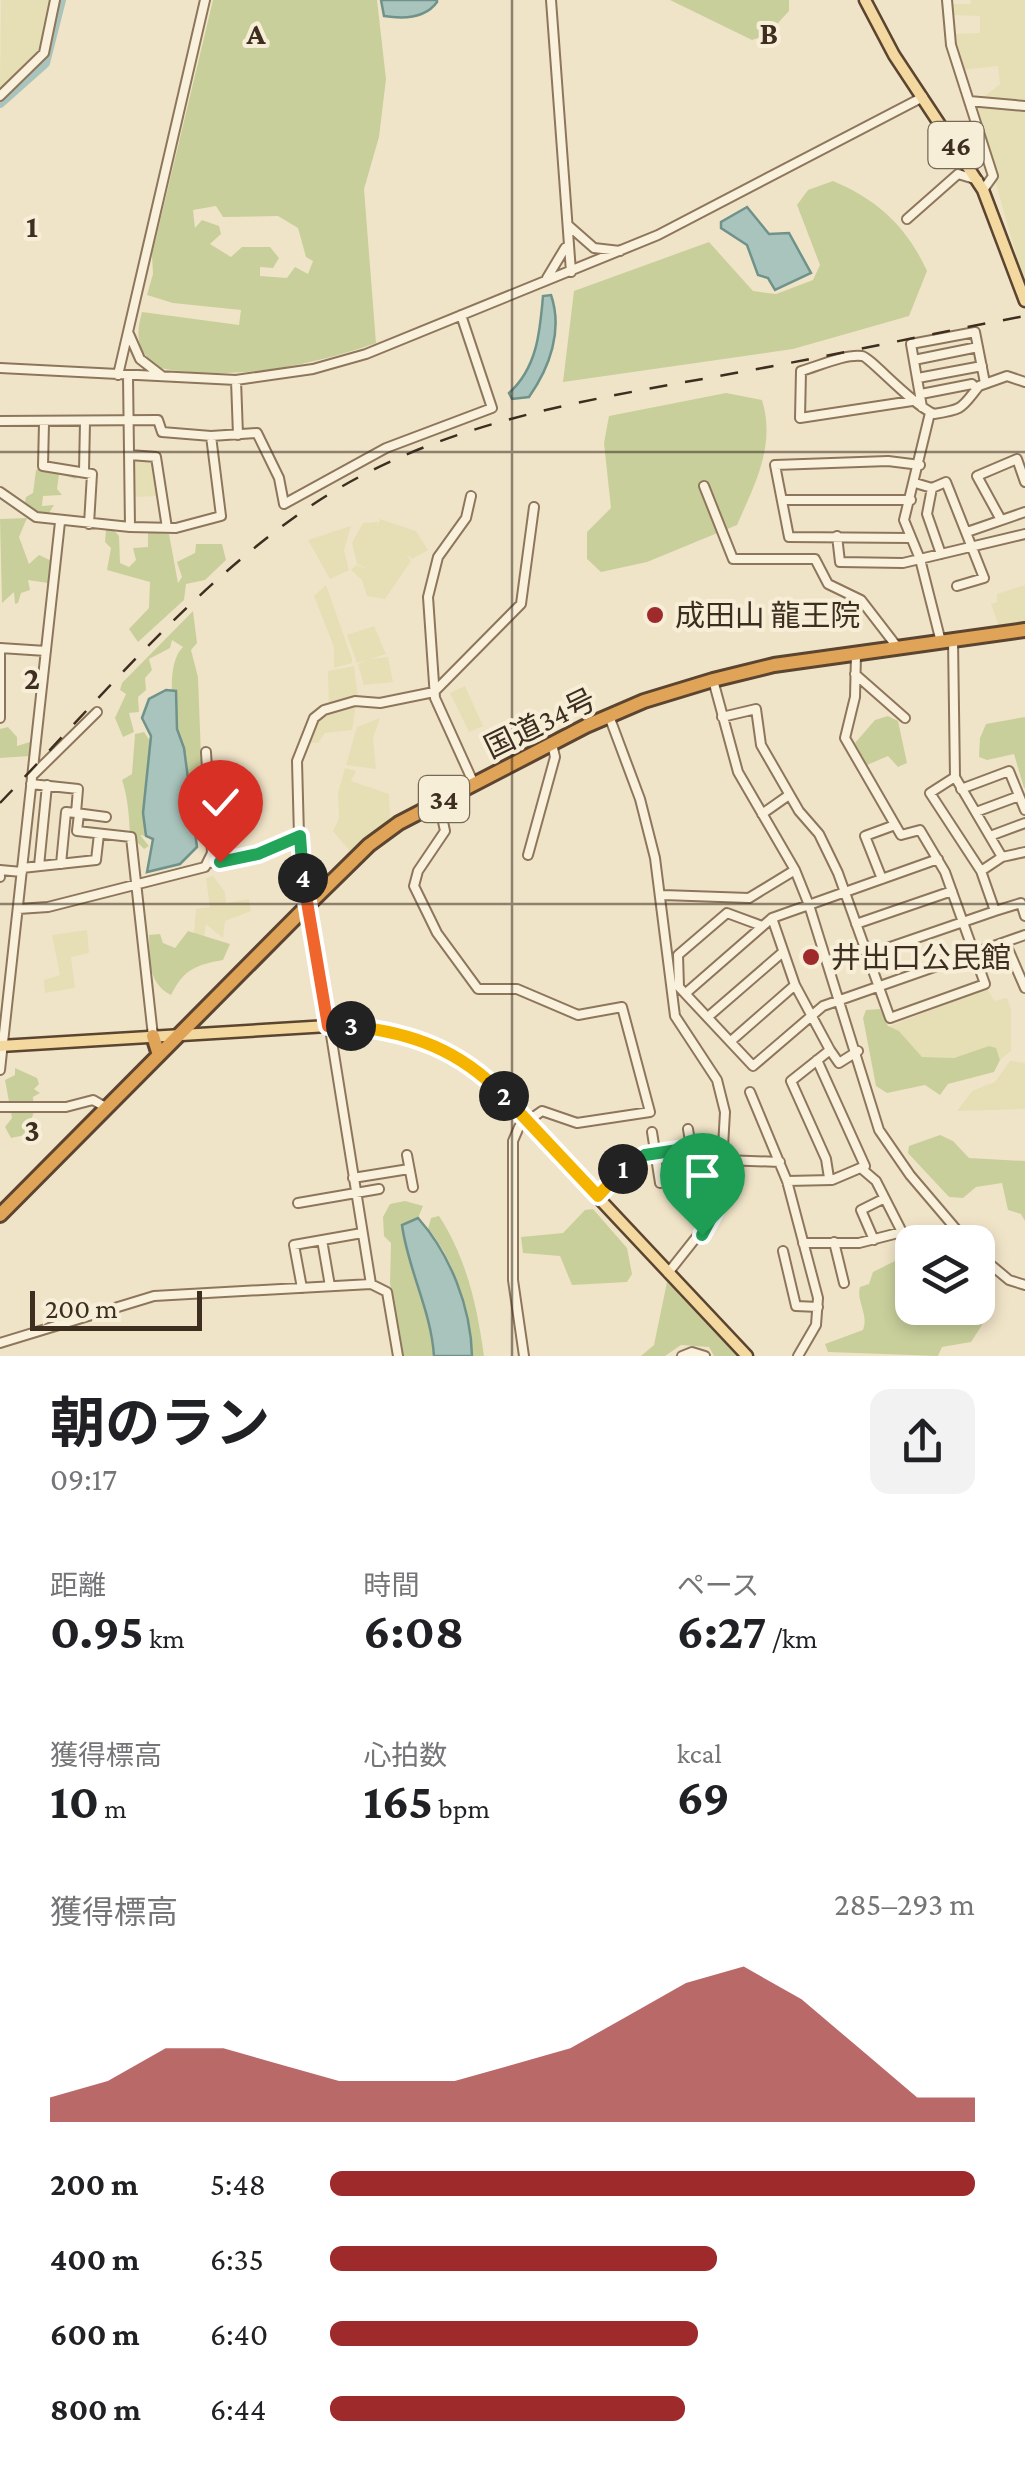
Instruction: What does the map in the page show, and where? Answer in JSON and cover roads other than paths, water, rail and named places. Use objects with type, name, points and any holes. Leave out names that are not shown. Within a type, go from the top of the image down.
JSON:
[{"type":"highway","name":"国道34号","points":[[0,1215],[369,845],[439,802],[609,716],[713,680],[856,654],[1025,630]]},
{"type":"highway","points":[[153,1036],[159,1055]]},
{"type":"main road","name":"46","points":[[864,0],[980,185],[1025,298]]},
{"type":"main road","points":[[2,1046],[328,1026],[378,1029],[436,1044],[484,1076],[748,1356]]},
{"type":"street","points":[[0,96],[44,54],[55,0]]},
{"type":"street","points":[[130,527],[130,455],[123,375],[205,0]]},
{"type":"street","points":[[551,0],[570,272]]},
{"type":"street","points":[[907,219],[958,174],[980,185],[992,176],[952,45],[947,0]]},
{"type":"street","points":[[0,368],[236,380],[313,369],[366,354],[621,252],[923,98]]},
{"type":"street","points":[[969,100],[1025,106]]},
{"type":"street","points":[[567,227],[582,242],[621,252]]},
{"type":"street","points":[[540,284],[558,266],[567,227]]},
{"type":"street","points":[[0,421],[158,420],[162,432],[211,436],[258,433],[281,482],[282,505],[386,448],[492,408],[461,315]]},
{"type":"street","points":[[912,401],[800,418],[801,371],[859,355],[874,361],[892,386],[926,410],[964,407],[980,386],[982,366],[975,332],[911,344],[926,410],[920,465],[904,520],[947,641],[954,777],[1002,857]]},
{"type":"street","points":[[129,334],[140,359],[164,377]]},
{"type":"street","points":[[914,360],[978,347]]},
{"type":"street","points":[[918,378],[982,366]]},
{"type":"street","points":[[921,394],[972,384],[980,386],[1007,376],[1025,382]]},
{"type":"street","points":[[236,380],[238,434]]},
{"type":"street","points":[[84,471],[85,422]]},
{"type":"street","points":[[44,423],[42,466],[92,474],[89,524]]},
{"type":"street","points":[[0,492],[24,511],[60,522],[167,528],[222,514],[211,436]]},
{"type":"street","points":[[130,455],[156,456],[167,528]]},
{"type":"street","points":[[1000,518],[977,476],[1017,458],[1025,482]]},
{"type":"street","points":[[910,538],[789,536],[775,465],[888,461],[920,465]]},
{"type":"street","points":[[915,484],[932,488],[946,482],[967,532],[984,578],[957,586]]},
{"type":"street","points":[[704,486],[733,558],[815,559],[828,584],[861,600],[898,648]]},
{"type":"street","points":[[932,488],[927,514],[941,554]]},
{"type":"street","points":[[471,496],[466,518],[438,557],[429,585],[434,692],[474,784]]},
{"type":"street","points":[[782,500],[911,500]]},
{"type":"street","points":[[371,1284],[309,904],[296,760],[318,713],[355,701],[380,702],[434,692],[522,602],[534,507]]},
{"type":"street","points":[[967,532],[1025,512]]},
{"type":"street","points":[[0,1070],[5,980],[18,909],[60,522]]},
{"type":"street","points":[[837,536],[840,562],[903,563],[1025,534]]},
{"type":"street","points":[[0,718],[0,648],[46,652]]},
{"type":"street","points":[[722,716],[756,710],[761,744],[789,795],[819,834],[845,892],[890,1018],[985,984],[938,859],[920,830],[901,835],[845,738],[856,654]]},
{"type":"street","points":[[855,674],[905,718]]},
{"type":"street","points":[[713,680],[738,772],[794,870],[809,905],[880,1130],[910,1175],[953,1225]]},
{"type":"street","points":[[32,780],[97,712]]},
{"type":"street","points":[[609,716],[640,800],[662,896],[672,1006],[679,1026],[712,1070],[722,1093],[723,1160],[717,1207],[702,1235],[668,1273]]},
{"type":"street","points":[[528,854],[554,758],[552,744]]},
{"type":"street","points":[[206,752],[210,863]]},
{"type":"street","points":[[961,789],[1009,771],[1025,810]]},
{"type":"street","points":[[954,777],[930,792],[981,871],[994,911]]},
{"type":"street","points":[[32,780],[78,789],[77,831],[131,837],[140,886],[153,1036]]},
{"type":"street","points":[[39,866],[48,785]]},
{"type":"street","points":[[762,814],[789,795]]},
{"type":"street","points":[[976,812],[1019,796]]},
{"type":"street","points":[[439,802],[445,831],[418,871],[415,893],[462,969],[478,989],[517,990],[578,1015],[622,1007],[650,1112],[577,1123],[542,1111],[528,1121],[513,1141],[513,1280],[524,1356]]},
{"type":"street","points":[[60,864],[66,812],[106,817]]},
{"type":"street","points":[[990,836],[1025,823]]},
{"type":"street","points":[[882,879],[865,836],[895,825]]},
{"type":"street","points":[[43,829],[64,831]]},
{"type":"street","points":[[0,874],[96,860],[99,834]]},
{"type":"street","points":[[18,909],[36,910],[140,886],[200,870],[210,863],[258,854],[300,836]]},
{"type":"street","points":[[981,871],[1002,857],[1025,852]]},
{"type":"street","points":[[686,994],[772,918],[938,859]]},
{"type":"street","points":[[662,896],[749,898],[794,870]]},
{"type":"street","points":[[856,924],[952,891]]},
{"type":"street","points":[[867,955],[1021,903],[1025,916]]},
{"type":"street","points":[[762,926],[727,913],[678,956],[679,987],[754,1066],[812,1014],[841,999],[1025,936]]},
{"type":"street","points":[[772,918],[795,985],[830,1050],[840,1063],[858,1051]]},
{"type":"street","points":[[1004,942],[1025,988]]},
{"type":"street","points":[[709,1016],[784,952]]},
{"type":"street","points":[[731,1041],[795,985]]},
{"type":"street","points":[[829,1178],[826,1159],[791,1082],[830,1050]]},
{"type":"street","points":[[816,1060],[865,1158],[862,1169]]},
{"type":"street","points":[[750,1092],[787,1181],[818,1307],[816,1325],[798,1356]]},
{"type":"street","points":[[0,1108],[66,1107],[93,1100],[106,1108]]},
{"type":"street","points":[[688,1128],[698,1190],[717,1207]]},
{"type":"street","points":[[652,1132],[660,1183]]},
{"type":"street","points":[[598,1196],[613,1175],[656,1154],[691,1148]]},
{"type":"street","points":[[407,1155],[413,1188]]},
{"type":"street","points":[[723,1160],[780,1162]]},
{"type":"street","points":[[353,1178],[410,1168]]},
{"type":"street","points":[[787,1181],[829,1178],[862,1169]]},
{"type":"street","points":[[803,1243],[874,1240],[902,1232],[876,1181],[862,1169]]},
{"type":"street","points":[[298,1203],[379,1189]]},
{"type":"street","points":[[874,1240],[861,1210],[883,1199]]},
{"type":"street","points":[[302,1288],[294,1245],[362,1233]]},
{"type":"street","points":[[322,1240],[330,1286]]},
{"type":"street","points":[[834,1242],[844,1283]]},
{"type":"street","points":[[783,1251],[796,1306],[818,1307]]},
{"type":"street","points":[[995,1268],[1009,1280],[1025,1285]]},
{"type":"street","points":[[0,1343],[154,1296],[371,1284],[387,1292],[398,1356]]},
{"type":"street","points":[[682,1356],[692,1352],[705,1356]]},
{"type":"water","points":[[381,0],[437,2],[420,15],[399,17],[384,16]]},
{"type":"water","points":[[747,207],[769,234],[789,233],[811,273],[775,290],[768,278],[758,275],[747,245],[721,228],[721,222]]},
{"type":"water","points":[[551,295],[556,321],[548,361],[529,397],[512,399],[509,393],[526,372],[535,349],[543,296]]},
{"type":"water","points":[[166,690],[176,691],[177,729],[184,748],[197,847],[180,864],[147,872],[153,839],[146,836],[143,813],[151,736],[142,718],[149,699]]},
{"type":"water","points":[[418,1218],[440,1248],[457,1282],[468,1319],[472,1356],[434,1356],[429,1322],[402,1225]]},
{"type":"waterway","points":[[0,103],[45,63],[61,0]]},
{"type":"railway","points":[[0,803],[143,651],[218,579],[299,514],[400,457],[454,436],[565,406],[1025,316]]},
{"type":"place","name":"成田山 龍王院","points":[[655,615]]},
{"type":"place","name":"井出口公民館","points":[[811,957]]}]
